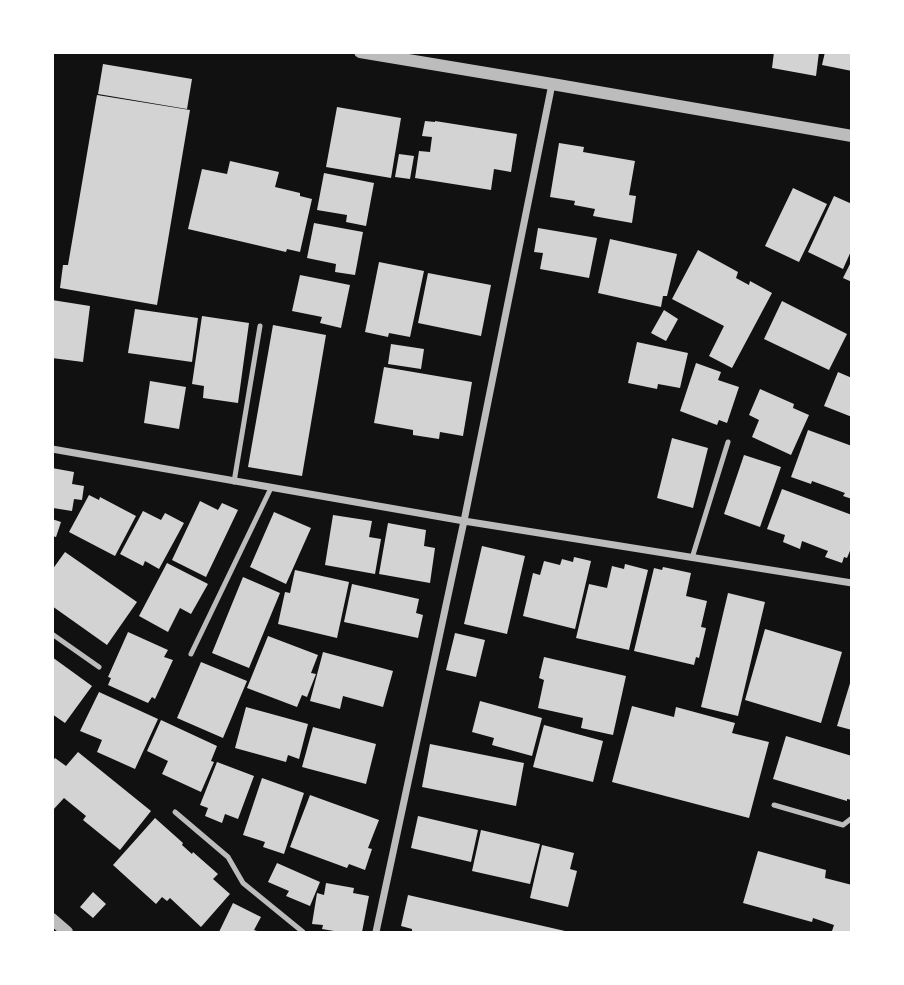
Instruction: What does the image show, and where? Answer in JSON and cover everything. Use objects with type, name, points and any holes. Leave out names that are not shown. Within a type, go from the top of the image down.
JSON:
[{"type":"street","points":[[360,52],[419,57],[552,84],[852,136]]},
{"type":"street","points":[[376,933],[464,521],[552,84]]},
{"type":"street","points":[[52,449],[464,521],[852,583]]},
{"type":"street","points":[[52,919],[66,933]]},
{"type":"lane","points":[[234,482],[260,326]]},
{"type":"lane","points":[[692,558],[728,442]]},
{"type":"lane","points":[[191,654],[271,488]]},
{"type":"lane","points":[[52,634],[99,667]]},
{"type":"lane","points":[[774,805],[843,825],[852,818]]},
{"type":"lane","points":[[175,812],[228,857],[243,883],[303,933]]},
{"type":"building","points":[[774,52],[819,52],[816,76],[772,68]]},
{"type":"building","points":[[825,52],[852,52],[852,71],[822,65]]},
{"type":"building","points":[[103,64],[192,79],[187,109],[98,94]]},
{"type":"building","points":[[97,95],[190,110],[157,305],[60,288],[63,265],[68,265]]},
{"type":"building","points":[[337,107],[401,118],[391,178],[326,167]]},
{"type":"building","points":[[425,121],[517,134],[511,172],[494,169],[491,190],[415,178],[419,151],[430,152],[432,137],[422,136]]},
{"type":"building","points":[[559,143],[584,147],[583,152],[635,161],[629,195],[636,196],[632,223],[593,216],[595,209],[574,205],[575,201],[550,197]]},
{"type":"building","points":[[399,154],[414,156],[410,179],[395,177]]},
{"type":"building","points":[[230,161],[279,172],[275,187],[312,199],[300,252],[287,249],[286,252],[188,229],[202,169],[227,174]]},
{"type":"building","points":[[324,173],[374,183],[366,226],[346,222],[347,215],[317,210]]},
{"type":"building","points":[[793,188],[827,204],[799,262],[765,246]]},
{"type":"building","points":[[834,196],[852,204],[852,249],[843,269],[808,252]]},
{"type":"building","points":[[314,223],[363,232],[355,275],[335,272],[336,264],[307,258]]},
{"type":"building","points":[[538,228],[597,238],[589,278],[540,269],[543,253],[534,252]]},
{"type":"building","points":[[610,239],[677,254],[667,296],[663,296],[661,307],[598,293]]},
{"type":"building","points":[[698,250],[738,272],[736,278],[749,285],[750,281],[772,293],[732,368],[709,356],[724,326],[672,299]]},
{"type":"building","points":[[852,260],[852,282],[843,278]]},
{"type":"building","points":[[379,262],[424,271],[410,337],[389,333],[388,337],[365,332]]},
{"type":"building","points":[[428,273],[491,285],[481,336],[418,323]]},
{"type":"building","points":[[300,275],[350,285],[341,328],[320,323],[322,317],[292,311]]},
{"type":"building","points":[[52,300],[90,306],[83,362],[52,358]]},
{"type":"building","points":[[782,301],[847,334],[829,370],[764,339]]},
{"type":"building","points":[[135,309],[198,318],[192,362],[128,353]]},
{"type":"building","points":[[664,310],[678,319],[666,341],[651,333]]},
{"type":"building","points":[[202,316],[249,323],[238,403],[203,398],[204,386],[192,384]]},
{"type":"building","points":[[273,325],[326,335],[302,476],[248,467]]},
{"type":"building","points":[[637,342],[688,353],[680,388],[658,384],[657,389],[628,383]]},
{"type":"building","points":[[391,344],[424,349],[421,369],[388,364]]},
{"type":"building","points":[[696,363],[721,372],[718,380],[739,387],[727,423],[719,420],[717,425],[680,411]]},
{"type":"building","points":[[384,367],[472,382],[463,436],[440,432],[439,439],[413,435],[413,430],[374,423]]},
{"type":"building","points":[[838,372],[852,378],[852,417],[824,406]]},
{"type":"building","points":[[150,381],[186,387],[179,429],[144,423]]},
{"type":"building","points":[[760,389],[794,404],[793,408],[809,415],[791,455],[752,437],[759,420],[749,415]]},
{"type":"building","points":[[808,430],[852,446],[852,499],[843,496],[845,493],[812,481],[811,484],[791,477]]},
{"type":"building","points":[[672,438],[708,448],[693,508],[657,498]]},
{"type":"building","points":[[744,455],[781,467],[760,527],[724,514]]},
{"type":"building","points":[[52,468],[74,472],[72,484],[84,486],[82,500],[74,499],[72,511],[53,508]]},
{"type":"building","points":[[782,489],[852,515],[852,546],[842,563],[825,557],[828,551],[802,541],[800,549],[783,542],[785,535],[767,529]]},
{"type":"building","points":[[89,495],[99,500],[100,497],[136,516],[115,556],[69,532]]},
{"type":"building","points":[[200,501],[218,510],[222,503],[238,510],[206,577],[172,560]]},
{"type":"building","points":[[143,511],[161,520],[165,513],[184,523],[159,569],[145,561],[143,566],[120,554]]},
{"type":"building","points":[[274,512],[311,528],[286,584],[250,567]]},
{"type":"building","points":[[333,515],[372,521],[369,537],[381,539],[375,574],[325,565]]},
{"type":"building","points":[[52,519],[61,522],[56,537],[52,536]]},
{"type":"building","points":[[388,523],[426,530],[424,546],[435,548],[430,583],[379,574]]},
{"type":"building","points":[[482,546],[525,556],[507,634],[464,624]]},
{"type":"building","points":[[65,552],[137,602],[107,645],[52,606],[52,570]]},
{"type":"building","points":[[574,557],[591,561],[575,629],[523,616],[533,573],[540,575],[544,561],[560,565],[562,559],[573,562]]},
{"type":"building","points":[[167,563],[208,584],[191,614],[180,608],[168,632],[139,616]]},
{"type":"building","points":[[625,564],[648,570],[629,650],[576,638],[589,584],[607,588],[612,566],[624,569]]},
{"type":"building","points":[[663,567],[691,573],[686,596],[707,601],[701,627],[706,628],[699,658],[696,657],[694,665],[634,651],[654,568],[662,570]]},
{"type":"building","points":[[295,570],[349,582],[337,638],[278,624],[285,592],[290,593]]},
{"type":"building","points":[[243,577],[280,593],[249,668],[212,653]]},
{"type":"building","points":[[352,584],[419,599],[416,613],[423,615],[418,638],[344,622]]},
{"type":"building","points":[[728,593],[765,602],[738,716],[701,707]]},
{"type":"building","points":[[765,629],[842,652],[821,723],[745,700]]},
{"type":"building","points":[[128,632],[168,650],[164,657],[173,660],[155,699],[152,697],[148,703],[108,685],[111,678],[108,677]]},
{"type":"building","points":[[455,633],[485,640],[476,677],[446,670]]},
{"type":"building","points":[[268,636],[318,655],[311,673],[316,674],[307,697],[302,695],[297,707],[247,688]]},
{"type":"building","points":[[323,652],[393,671],[383,707],[343,696],[340,709],[310,701]]},
{"type":"building","points":[[52,657],[92,686],[65,723],[52,714]]},
{"type":"building","points":[[544,657],[626,676],[613,735],[581,728],[583,718],[538,708],[544,680],[539,678]]},
{"type":"building","points":[[201,662],[247,681],[223,738],[177,718]]},
{"type":"building","points":[[852,680],[852,730],[837,726]]},
{"type":"building","points":[[99,692],[158,719],[135,769],[97,752],[102,740],[80,731]]},
{"type":"building","points":[[480,701],[542,718],[532,756],[492,745],[494,738],[472,732]]},
{"type":"building","points":[[632,706],[674,717],[676,707],[735,723],[732,733],[769,742],[749,818],[612,782]]},
{"type":"building","points":[[246,707],[308,724],[299,759],[288,755],[286,762],[235,748]]},
{"type":"building","points":[[161,720],[217,746],[211,761],[214,762],[201,792],[162,774],[168,761],[147,751]]},
{"type":"building","points":[[544,725],[603,741],[593,782],[533,767]]},
{"type":"building","points":[[313,727],[376,744],[366,784],[302,767]]},
{"type":"building","points":[[786,736],[852,756],[852,800],[847,801],[773,779]]},
{"type":"building","points":[[430,744],[524,763],[516,806],[422,787]]},
{"type":"building","points":[[78,752],[151,811],[120,850],[83,820],[86,816],[64,798],[52,811],[52,762],[55,758],[66,766]]},
{"type":"building","points":[[217,762],[254,776],[238,819],[225,814],[222,823],[205,816],[208,808],[200,805]]},
{"type":"building","points":[[262,778],[304,793],[284,854],[263,847],[265,842],[243,835]]},
{"type":"building","points":[[310,795],[379,820],[368,848],[372,849],[365,870],[349,864],[347,868],[290,847]]},
{"type":"building","points":[[418,816],[478,830],[471,862],[411,848]]},
{"type":"building","points":[[155,818],[192,854],[193,852],[218,874],[213,879],[230,894],[201,927],[170,898],[167,901],[162,897],[156,904],[113,865]]},
{"type":"building","points":[[481,830],[540,844],[530,884],[472,871]]},
{"type":"building","points":[[542,845],[574,853],[570,869],[577,871],[568,907],[530,898]]},
{"type":"building","points":[[758,851],[826,870],[825,878],[852,885],[852,932],[832,931],[834,925],[813,918],[812,922],[743,903]]},
{"type":"building","points":[[277,863],[320,882],[310,906],[286,896],[289,891],[268,882]]},
{"type":"building","points":[[326,883],[354,888],[353,893],[369,896],[362,932],[340,932],[312,924],[317,893],[324,895]]},
{"type":"building","points":[[93,892],[106,904],[93,918],[80,907]]},
{"type":"building","points":[[408,895],[565,932],[412,932],[412,929],[401,926]]},
{"type":"building","points":[[233,903],[261,917],[254,930],[260,932],[219,932]]}]
